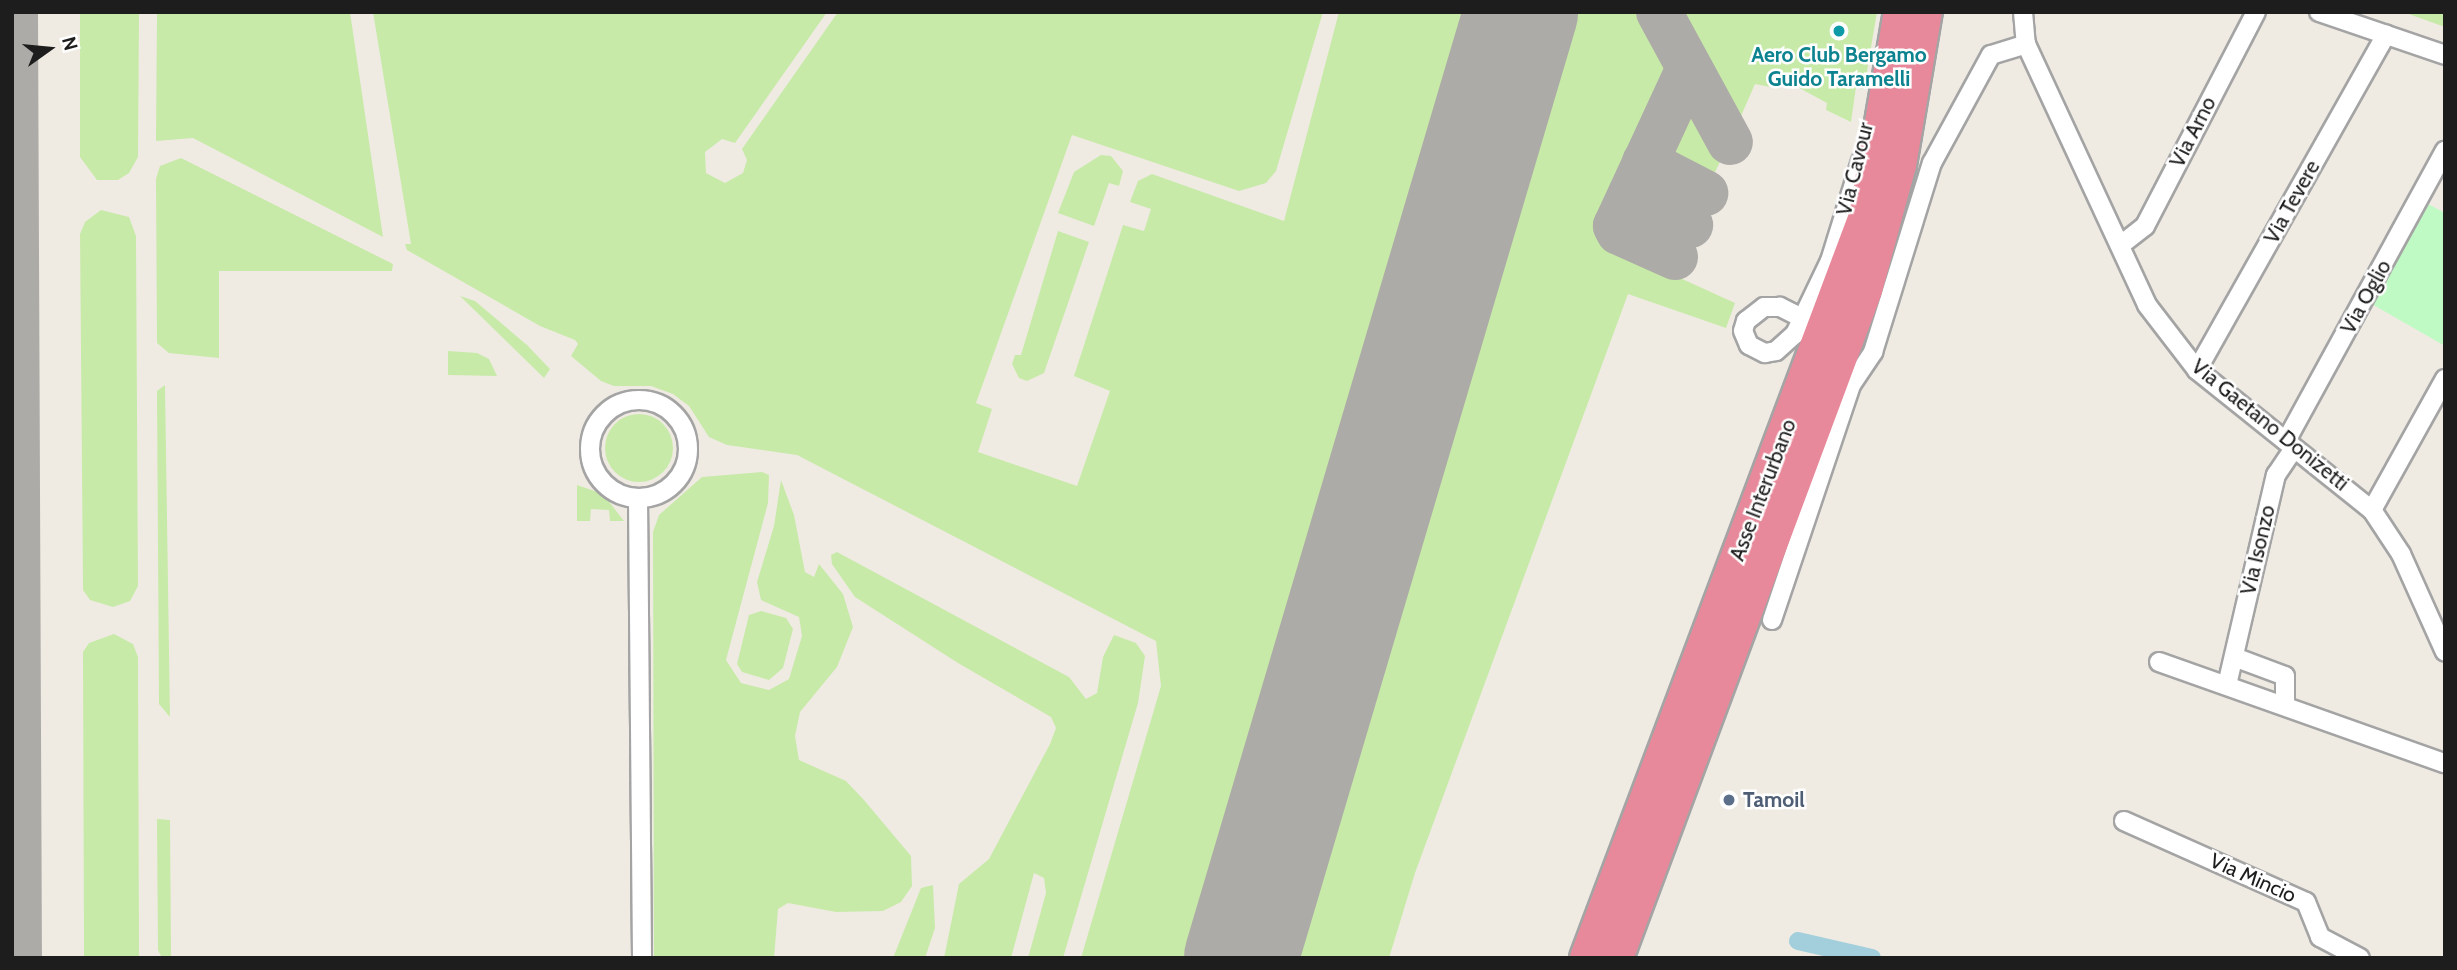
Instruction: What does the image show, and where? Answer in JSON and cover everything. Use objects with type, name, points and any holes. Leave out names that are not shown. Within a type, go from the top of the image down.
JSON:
[{"type":"highway","name":"Asse Interurbano","points":[[1586,958],[1865,216],[1900,12]]},
{"type":"highway","name":"Asse Interurbano","points":[[1617,958],[1866,290],[1900,165],[1926,12]]},
{"type":"street","name":"Via Cavour","points":[[1802,318],[1830,261],[1859,169],[1885,12]]},
{"type":"street","name":"Via Gaetano Donizetti","points":[[2023,12],[2026,44],[2122,244],[2147,305],[2197,370],[2372,510],[2401,554],[2443,643]]},
{"type":"street","name":"Via Arno","points":[[2122,244],[2145,226],[2256,12]]},
{"type":"street","points":[[2319,12],[2359,18],[2386,34],[2445,55]]},
{"type":"street","name":"Via Tevere","points":[[2197,370],[2386,34]]},
{"type":"street","points":[[1772,620],[1851,385],[1873,352],[1932,163],[1991,55],[2026,44]]},
{"type":"street","name":"Via Oglio","points":[[2290,445],[2445,151]]},
{"type":"street","points":[[2372,510],[2445,379]]},
{"type":"street","points":[[643,401],[673,414],[685,433],[687,455],[675,483],[658,495],[638,498],[607,486],[594,468],[590,447],[596,425],[611,409],[643,401]]},
{"type":"street","name":"Via Isonzo","points":[[2227,685],[2276,475],[2290,445]]},
{"type":"street","points":[[638,498],[642,958]]},
{"type":"street","points":[[2234,657],[2285,676],[2285,704]]},
{"type":"street","points":[[2159,662],[2285,704],[2445,763]]},
{"type":"street","name":"Via Mincio","points":[[2124,821],[2306,902],[2320,937],[2360,958]]},
{"type":"green space","points":[[80,12],[139,12],[138,157],[129,173],[118,180],[97,180],[80,157]]},
{"type":"green space","points":[[157,12],[350,12],[383,237],[193,138],[156,141]]},
{"type":"green space","points":[[373,12],[827,12],[735,143],[722,139],[705,152],[706,173],[725,183],[743,173],[747,160],[742,149],[838,12],[1323,12],[1276,171],[1266,183],[1239,191],[1072,135],[976,403],[992,409],[978,452],[1077,486],[1110,391],[1074,376],[1123,225],[1144,231],[1151,209],[1130,202],[1138,181],[1152,174],[1284,221],[1339,12],[1497,12],[1219,958],[1081,958],[1161,686],[1156,641],[797,455],[727,445],[709,437],[689,406],[673,394],[651,386],[614,386],[601,381],[571,356],[578,344],[575,340],[540,326],[407,250],[405,244],[411,244]]},
{"type":"green space","points":[[1546,12],[1647,12],[1678,68],[1602,234],[1672,265],[1669,273],[1735,303],[1726,328],[1628,294],[1415,873],[1389,958],[1268,958]]},
{"type":"green space","points":[[1671,12],[1877,12],[1864,89],[1856,87],[1851,122],[1826,110],[1827,103],[1781,78],[1775,88],[1755,84],[1734,132]]},
{"type":"green space","points":[[2403,12],[2445,12],[2445,27]]},
{"type":"green space","points":[[1689,87],[1725,151],[1709,185],[1667,166],[1660,149]]},
{"type":"green space","points":[[1101,155],[1111,156],[1123,171],[1119,186],[1109,183],[1094,226],[1058,213],[1074,172]]},
{"type":"green space","points":[[181,158],[393,264],[392,271],[219,271],[219,358],[169,353],[157,343],[156,179],[160,166]]},
{"type":"green space","points":[[1648,176],[1701,202],[1694,218],[1651,198],[1645,183]]},
{"type":"green space","points":[[2426,203],[2445,213],[2445,346],[2370,303]]},
{"type":"green space","points":[[1634,209],[1687,233],[1679,250],[1636,228]]},
{"type":"green space","points":[[101,210],[129,217],[136,236],[138,586],[130,601],[113,607],[90,600],[83,590],[80,234],[85,222]]},
{"type":"green space","points":[[1058,231],[1089,242],[1044,373],[1027,381],[1019,378],[1012,364],[1015,355],[1021,355]]},
{"type":"green space","points":[[460,296],[475,301],[527,345],[550,369],[544,378]]},
{"type":"green space","points":[[448,351],[477,353],[489,359],[497,376],[448,375]]},
{"type":"green space","points":[[165,385],[170,717],[159,704],[157,391]]},
{"type":"green space","points":[[639,414],[652,417],[663,424],[670,435],[673,448],[670,461],[663,472],[652,479],[639,482],[626,479],[615,472],[608,461],[605,448],[608,435],[615,424],[626,417]]},
{"type":"green space","points":[[762,472],[769,475],[768,503],[726,660],[741,683],[769,690],[789,679],[802,636],[799,617],[761,600],[757,582],[774,526],[781,480],[794,515],[805,572],[814,577],[819,564],[843,594],[853,627],[837,667],[800,712],[795,736],[799,760],[846,781],[864,800],[911,856],[912,886],[901,902],[883,911],[836,912],[788,903],[778,909],[774,958],[654,958],[653,532],[659,515],[702,477]]},
{"type":"green space","points":[[577,485],[603,494],[624,521],[610,521],[609,510],[591,509],[590,521],[577,521]]},
{"type":"green space","points":[[837,552],[1069,677],[1086,699],[1097,693],[1103,657],[1114,635],[1136,643],[1145,656],[1138,703],[1063,958],[1028,958],[1046,893],[1044,878],[1034,873],[1011,958],[944,958],[959,884],[989,859],[1050,744],[1056,728],[1051,717],[958,663],[855,597],[832,564],[831,555]]},
{"type":"green space","points":[[761,611],[786,618],[793,629],[783,668],[769,680],[742,672],[737,664],[749,615]]},
{"type":"green space","points":[[114,634],[133,644],[138,657],[139,958],[84,958],[83,652],[89,643]]},
{"type":"green space","points":[[157,819],[170,820],[171,958],[162,958],[158,950]]},
{"type":"green space","points":[[933,885],[935,928],[925,958],[893,958],[921,888]]},
{"type":"waterway","points":[[1798,941],[1872,958]]},
{"type":"taxiway","points":[[15,12],[19,958]]},
{"type":"taxiway","points":[[1659,12],[1730,142]]},
{"type":"taxiway","points":[[1675,257],[1619,232],[1616,226],[1689,68]]},
{"type":"taxiway","points":[[1645,162],[1705,193]]},
{"type":"taxiway","points":[[1631,194],[1634,199],[1690,225]]},
{"type":"runway","points":[[1241,958],[1521,12]]},
{"type":"place","name":"Aero Club Bergamo Guido Taramelli","points":[[1839,31]]},
{"type":"place","name":"Tamoil","points":[[1729,800]]}]
